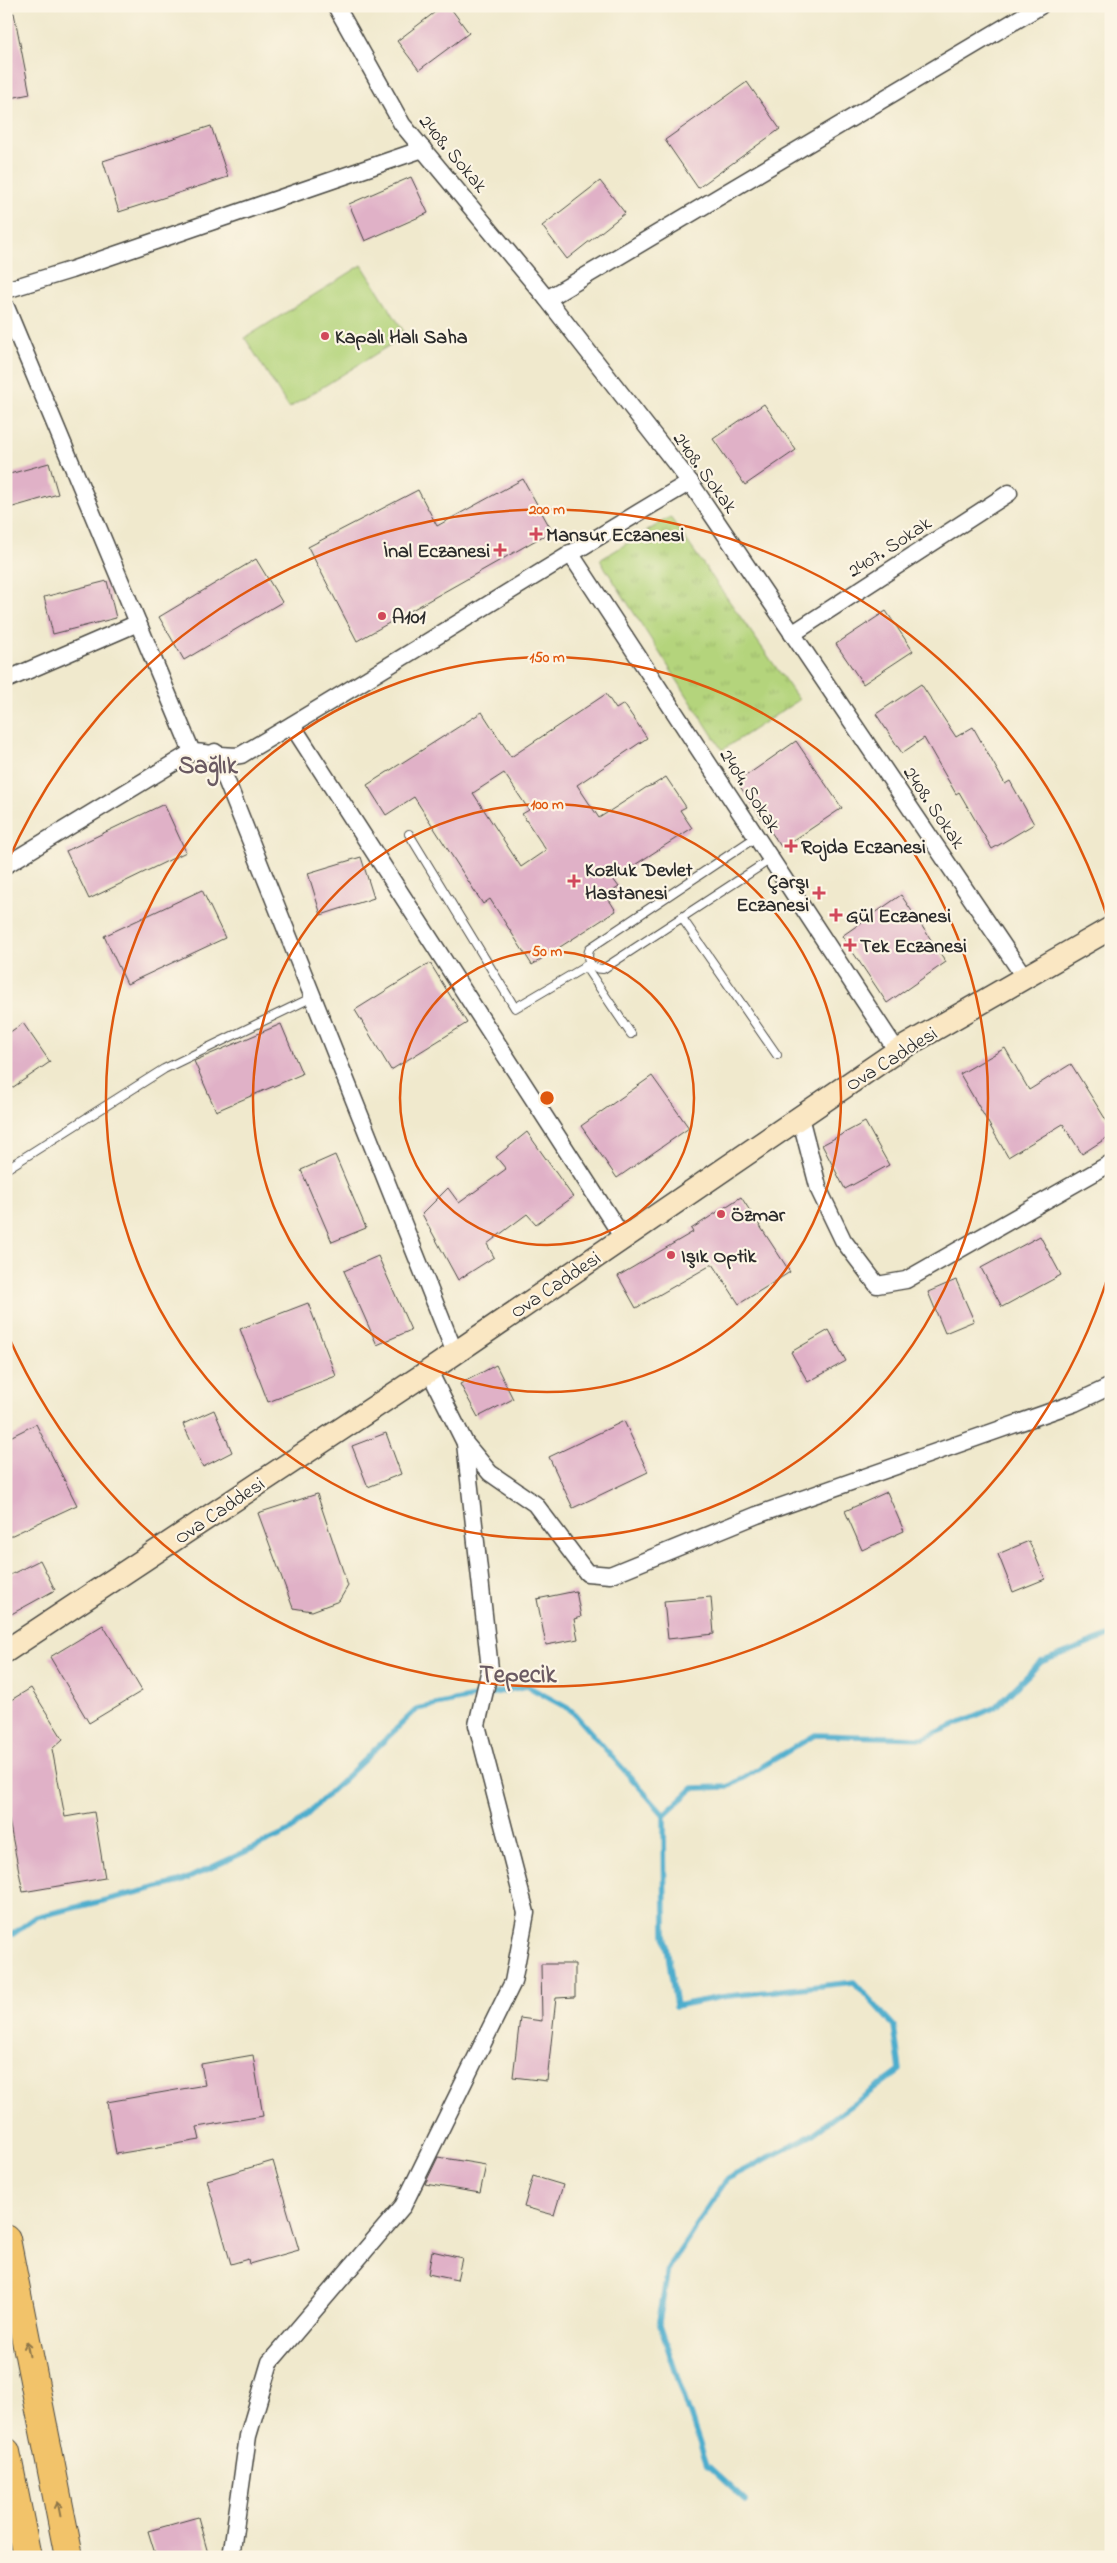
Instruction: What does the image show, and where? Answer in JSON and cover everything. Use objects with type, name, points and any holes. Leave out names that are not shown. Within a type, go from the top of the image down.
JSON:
[{"type":"highway","points":[[6,2239],[69,2557]]},
{"type":"highway","points":[[6,2452],[27,2557]]},
{"type":"street","name":"2408. Sokak","points":[[336,6],[402,124],[547,299],[690,482],[1025,978]]},
{"type":"street","points":[[547,299],[1040,6]]},
{"type":"street","points":[[6,290],[70,270],[423,149]]},
{"type":"street","points":[[6,307],[192,752]]},
{"type":"street","points":[[6,865],[192,752],[215,752],[230,757],[241,754],[690,482]]},
{"type":"street","name":"2407. Sokak","points":[[792,634],[1009,493]]},
{"type":"street","name":"2404. Sokak","points":[[570,553],[897,1051]]},
{"type":"street","points":[[6,680],[138,623]]},
{"type":"street","points":[[292,724],[623,1238]]},
{"type":"street","points":[[215,752],[455,1353]]},
{"type":"street","name":"Ova Caddesi","points":[[6,1651],[429,1371],[897,1051],[1111,928]]},
{"type":"street","points":[[800,1117],[819,1190],[843,1240],[877,1285],[906,1280],[1111,1163]]},
{"type":"street","points":[[429,1371],[465,1443],[490,1473],[535,1504],[587,1572],[610,1575],[757,1515],[1075,1403],[1111,1386]]},
{"type":"street","points":[[231,2557],[248,2436],[270,2362],[403,2206],[513,1982],[526,1913],[477,1725],[490,1669],[465,1443]]},
{"type":"lane","points":[[409,834],[515,1008],[588,965],[603,969],[771,859]]},
{"type":"lane","points":[[632,1034],[588,965],[590,948],[756,837]]},
{"type":"lane","points":[[682,918],[777,1054]]},
{"type":"lane","points":[[6,1170],[164,1069],[313,997]]},
{"type":"green space","name":"Kapalı Halı Saha","points":[[362,265],[406,335],[289,408],[245,338]]},
{"type":"green space","points":[[670,517],[799,700],[722,750],[600,560]]},
{"type":"building","points":[[443,6],[449,6],[469,33],[419,70],[397,41]]},
{"type":"building","points":[[14,13],[30,94],[6,99],[6,14]]},
{"type":"building","points":[[747,82],[780,129],[698,188],[665,140]]},
{"type":"building","points":[[211,126],[228,177],[119,212],[103,161]]},
{"type":"building","points":[[411,177],[428,213],[365,241],[349,204]]},
{"type":"building","points":[[600,181],[625,213],[567,259],[542,226]]},
{"type":"building","points":[[764,404],[796,450],[745,485],[713,439]]},
{"type":"building","points":[[49,463],[58,494],[6,509],[6,475]]},
{"type":"building","points":[[523,479],[552,531],[357,641],[308,547],[418,490],[437,526]]},
{"type":"building","points":[[256,559],[282,602],[184,660],[159,617]]},
{"type":"building","points":[[107,581],[116,618],[53,634],[44,597]]},
{"type":"building","points":[[886,611],[913,651],[863,684],[836,644]]},
{"type":"building","points":[[921,684],[956,737],[973,727],[1005,784],[1010,781],[1034,824],[992,849],[959,792],[956,794],[924,738],[902,753],[876,714]]},
{"type":"building","points":[[606,694],[616,709],[624,704],[647,738],[577,785],[599,818],[666,777],[686,807],[680,810],[692,828],[613,879],[619,887],[606,895],[616,911],[532,965],[490,899],[483,904],[414,797],[386,815],[367,785],[482,712],[511,757]],"holes":[[[504,773],[529,810],[522,814],[546,850],[521,867],[473,793]]]},
{"type":"building","points":[[796,741],[842,808],[782,848],[737,782]]},
{"type":"building","points":[[164,804],[186,852],[89,899],[66,851]]},
{"type":"building","points":[[361,857],[374,898],[321,915],[308,873]]},
{"type":"building","points":[[202,890],[225,938],[127,984],[104,936]]},
{"type":"building","points":[[901,895],[946,962],[887,1003],[842,936]]},
{"type":"building","points":[[430,963],[467,1023],[391,1070],[355,1010]]},
{"type":"building","points":[[23,1023],[50,1062],[6,1092],[6,1035]]},
{"type":"building","points":[[281,1024],[302,1074],[216,1111],[194,1061]]},
{"type":"building","points":[[1005,1048],[1029,1090],[1071,1064],[1111,1128],[1111,1135],[1082,1154],[1063,1124],[1008,1157],[960,1074]]},
{"type":"building","points":[[652,1076],[689,1128],[617,1178],[581,1126]]},
{"type":"building","points":[[865,1122],[889,1165],[845,1189],[822,1145]]},
{"type":"building","points":[[527,1132],[573,1197],[536,1224],[527,1214],[487,1244],[494,1257],[458,1280],[422,1214],[448,1188],[459,1203],[506,1169],[496,1157]]},
{"type":"building","points":[[335,1155],[366,1228],[332,1242],[301,1170]]},
{"type":"building","points":[[741,1197],[790,1272],[739,1304],[713,1264],[636,1308],[618,1276],[693,1232],[691,1229]]},
{"type":"building","points":[[1040,1236],[1061,1275],[1002,1307],[981,1268]]},
{"type":"building","points":[[378,1256],[411,1330],[377,1345],[344,1271]]},
{"type":"building","points":[[956,1280],[974,1321],[945,1333],[928,1292]]},
{"type":"building","points":[[308,1303],[336,1376],[268,1402],[240,1329]]},
{"type":"building","points":[[829,1330],[846,1361],[808,1382],[791,1352]]},
{"type":"building","points":[[496,1365],[513,1399],[478,1417],[460,1384]]},
{"type":"building","points":[[214,1410],[232,1452],[203,1467],[183,1424]]},
{"type":"building","points":[[624,1421],[648,1472],[573,1508],[549,1457]]},
{"type":"building","points":[[36,1424],[77,1505],[6,1538],[6,1439]]},
{"type":"building","points":[[386,1433],[401,1474],[368,1487],[352,1446]]},
{"type":"building","points":[[887,1492],[904,1531],[862,1550],[845,1511]]},
{"type":"building","points":[[317,1494],[348,1586],[339,1601],[312,1611],[293,1608],[258,1513]]},
{"type":"building","points":[[1029,1541],[1045,1579],[1013,1592],[998,1554]]},
{"type":"building","points":[[40,1560],[55,1590],[6,1617],[6,1577]]},
{"type":"building","points":[[576,1591],[581,1617],[574,1619],[578,1639],[546,1645],[537,1599]]},
{"type":"building","points":[[711,1597],[714,1634],[668,1639],[664,1601]]},
{"type":"building","points":[[103,1625],[142,1691],[89,1723],[50,1657]]},
{"type":"building","points":[[31,1688],[63,1739],[52,1749],[65,1817],[94,1812],[105,1878],[23,1892],[6,1805],[6,1703]]},
{"type":"building","points":[[541,1964],[575,1964],[575,1997],[556,1998],[547,2081],[513,2077],[520,2018],[542,2021]]},
{"type":"building","points":[[253,2055],[263,2116],[197,2127],[200,2140],[116,2154],[107,2102],[205,2085],[201,2064]]},
{"type":"building","points":[[438,2157],[486,2165],[480,2193],[425,2184]]},
{"type":"building","points":[[273,2161],[299,2250],[249,2264],[248,2259],[231,2264],[207,2180]]},
{"type":"building","points":[[533,2176],[563,2185],[554,2215],[524,2207]]},
{"type":"building","points":[[432,2251],[462,2258],[457,2280],[428,2274]]},
{"type":"building","points":[[198,2517],[209,2557],[156,2557],[148,2531]]},
{"type":"waterway","points":[[664,1815],[693,1788],[728,1787],[815,1735],[924,1738],[996,1707],[1041,1662],[1111,1635]]},
{"type":"waterway","points":[[13,1934],[36,1917],[180,1882],[290,1831],[417,1709],[527,1686],[571,1710],[664,1815],[665,1934],[676,2006],[721,1997],[854,1982],[894,2026],[900,2070],[810,2136],[727,2179],[668,2269],[659,2322],[707,2465],[746,2501]]},
{"type":"place","name":"Kapalı Halı Saha","points":[[325,336]]},
{"type":"place","name":"Mansur Eczanesi","points":[[536,534]]},
{"type":"place","name":"İnal Eczanesi","points":[[500,550]]},
{"type":"place","name":"A101","points":[[382,616]]},
{"type":"place","name":"Rojda Eczanesi","points":[[791,846]]},
{"type":"place","name":"Kozluk Devlet Hastanesi","points":[[574,881]]},
{"type":"place","name":"Çarşı Eczanesi","points":[[819,893]]},
{"type":"place","name":"Gül Eczanesi","points":[[836,915]]},
{"type":"place","name":"Tek Eczanesi","points":[[850,945]]},
{"type":"place","name":"Özmar","points":[[721,1214]]},
{"type":"place","name":"Işık Optik","points":[[671,1255]]},
{"type":"district","name":"Sağlık","points":[[208,764]]},
{"type":"district","name":"Tepecik","points":[[518,1673]]}]
